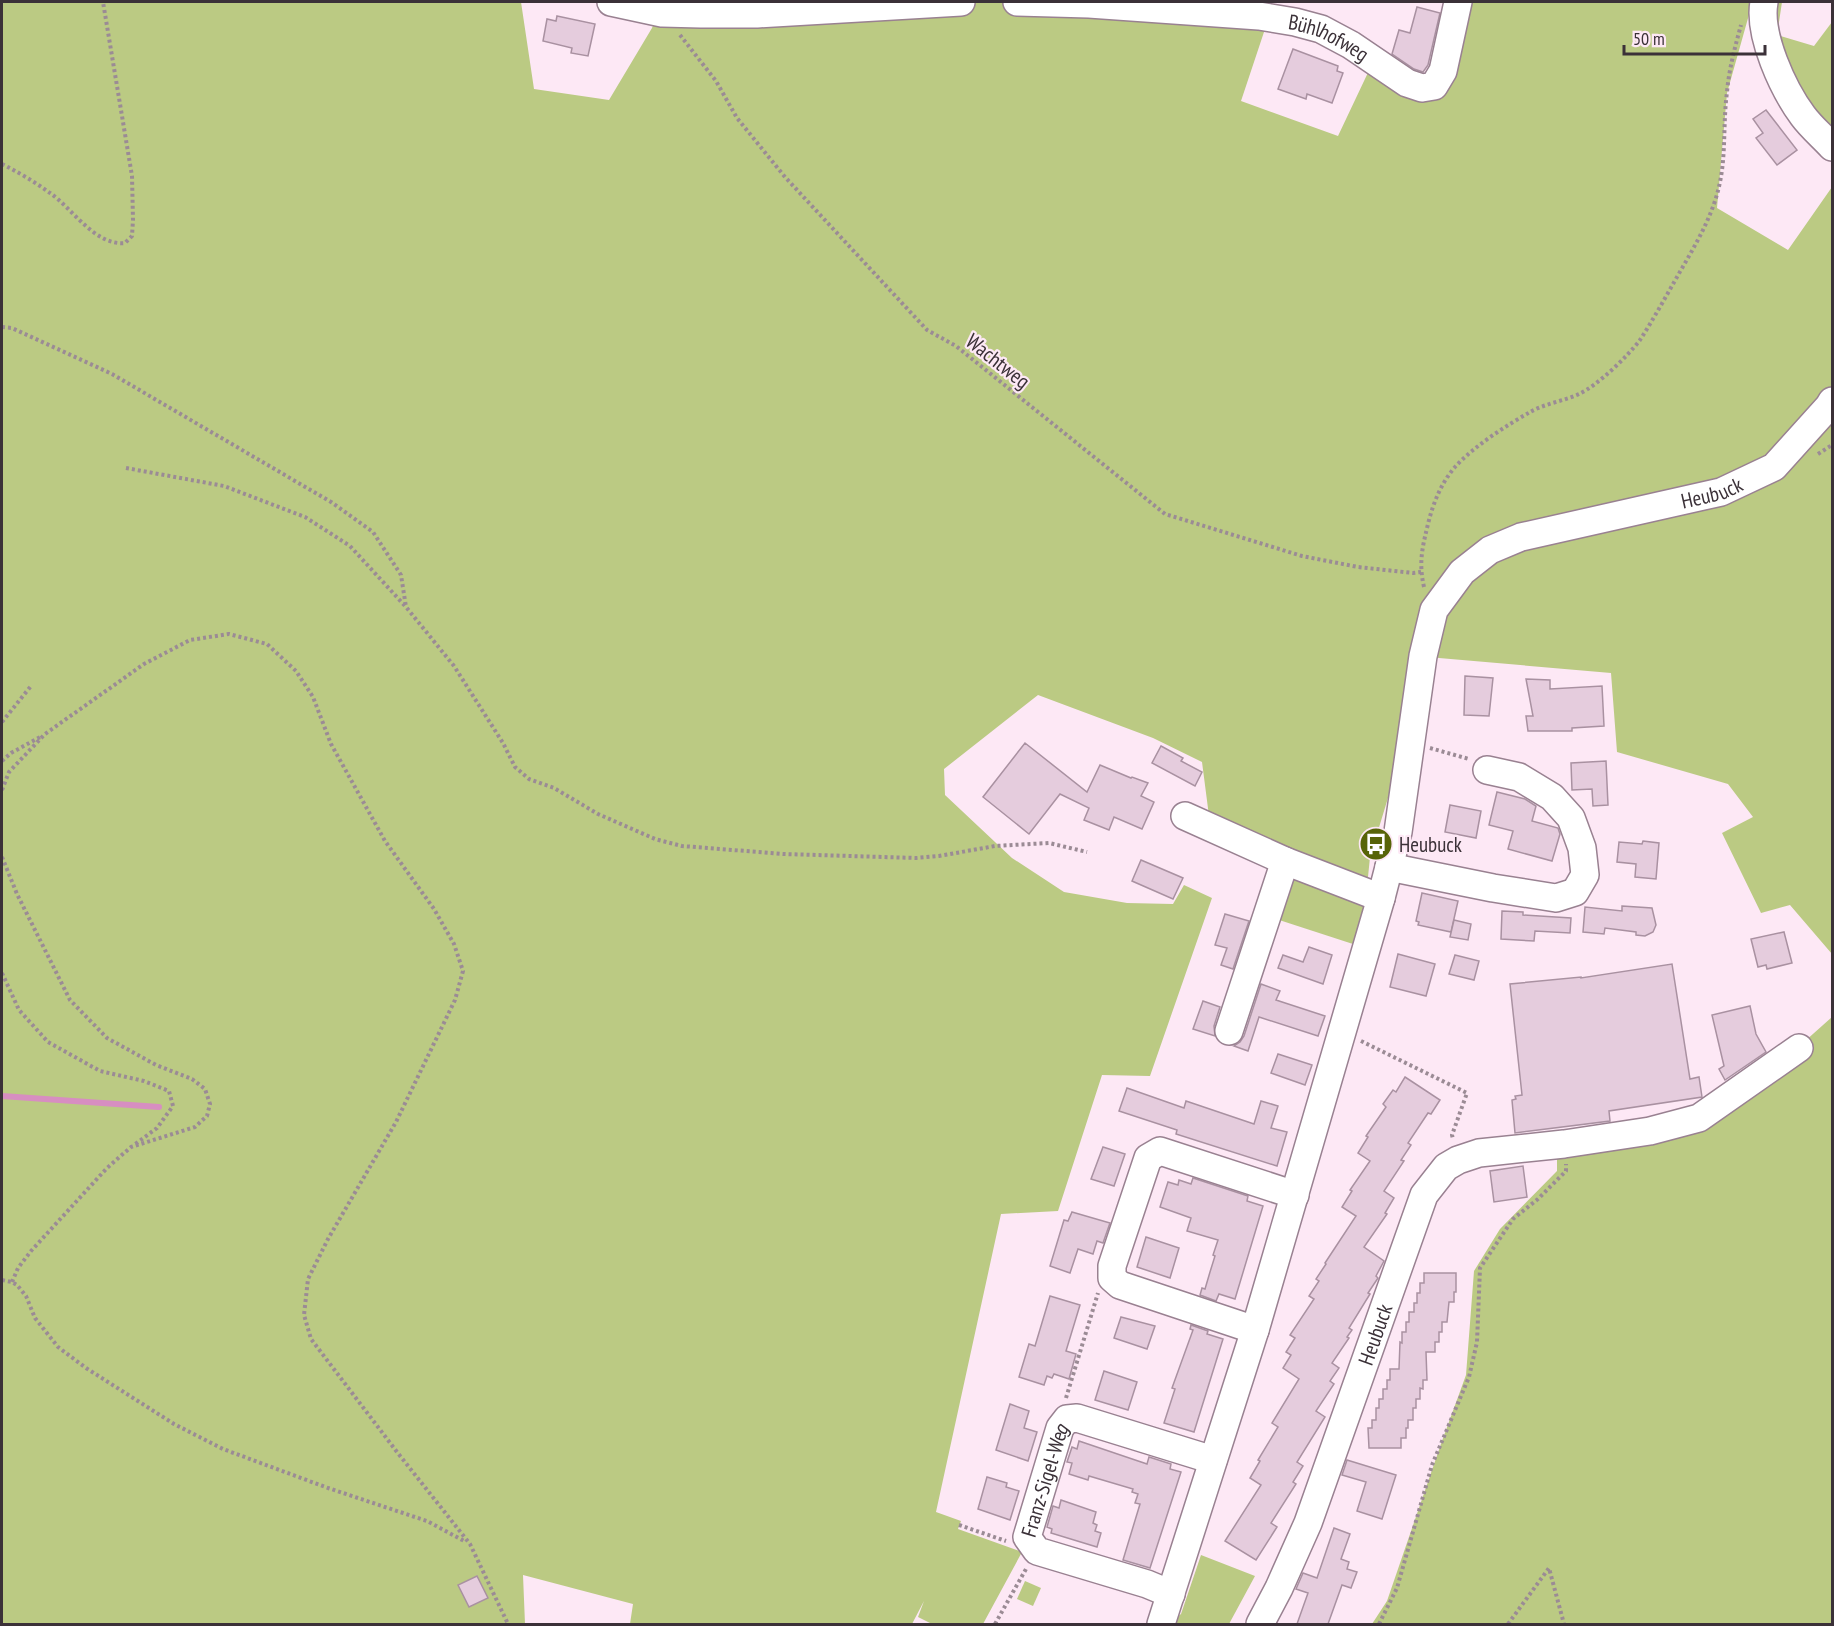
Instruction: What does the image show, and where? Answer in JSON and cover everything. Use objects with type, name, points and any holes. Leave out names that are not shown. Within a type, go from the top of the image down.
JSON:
[{"type":"street","points":[[611,2],[662,13],[757,14],[961,2]]},
{"type":"street","name":"Bühlhofweg","points":[[1017,2],[1089,4],[1259,16],[1295,22],[1321,29],[1351,45],[1407,83],[1422,88],[1434,86],[1443,71],[1458,2]]},
{"type":"street","points":[[1753,9],[1762,8],[1768,43],[1782,81],[1804,117],[1833,147]]},
{"type":"street","name":"Heubuck","points":[[1161,1624],[1255,1330],[1381,898],[1398,832],[1423,656],[1434,610],[1462,572],[1490,550],[1521,537],[1721,492],[1774,467],[1833,401]]},
{"type":"street","points":[[1389,867],[1556,898],[1575,892],[1585,875],[1582,848],[1571,818],[1552,797],[1519,777],[1487,770]]},
{"type":"street","points":[[1185,816],[1285,861],[1381,898]]},
{"type":"street","points":[[1229,1031],[1285,861]]},
{"type":"street","name":"Heubuck","points":[[1260,1624],[1308,1523],[1424,1195],[1446,1167],[1479,1153],[1564,1144],[1650,1131],[1699,1118],[1799,1048]]},
{"type":"street","points":[[1255,1330],[1120,1285],[1112,1278],[1112,1266],[1148,1158],[1160,1151],[1295,1195]]},
{"type":"street","name":"Franz-Sigel-Weg","points":[[1171,1594],[1033,1546],[1027,1537],[1060,1428],[1067,1419],[1077,1418],[1213,1460]]},
{"type":"path","points":[[2,164],[51,194],[99,236],[116,244],[125,243],[132,236],[134,220],[132,176],[103,2]]},
{"type":"path","points":[[1434,610],[1426,596],[1421,572],[1421,552],[1440,488],[1455,467],[1505,427],[1534,410],[1580,393],[1621,361],[1639,341],[1700,237],[1720,184],[1732,59],[1753,9]]},
{"type":"path","name":"Wachtweg","points":[[662,13],[709,72],[737,118],[785,177],[927,330],[956,346],[1165,514],[1302,556],[1358,567],[1421,572]]},
{"type":"path","points":[[2,327],[12,328],[112,374],[331,502],[373,532],[401,575],[406,607]]},
{"type":"path","points":[[126,468],[224,486],[305,517],[350,546],[406,607],[454,666],[503,743],[514,767],[528,779],[554,789],[598,814],[655,839],[682,846],[784,854],[939,856],[995,846],[1049,843],[1087,852]]},
{"type":"path","points":[[2,761],[11,753],[45,734],[144,664],[190,640],[229,634],[267,644],[296,671],[313,697],[331,744],[385,841],[434,909],[454,944],[462,971],[455,1000],[396,1122],[308,1278],[304,1315],[311,1339],[470,1544],[508,1624]]},
{"type":"path","points":[[2,723],[31,686]]},
{"type":"path","points":[[2,790],[9,772],[45,734]]},
{"type":"path","points":[[1412,743],[1471,759],[1487,770]]},
{"type":"path","points":[[2,857],[16,894],[70,1000],[107,1038],[156,1065],[192,1079],[205,1089],[210,1104],[207,1116],[195,1127],[131,1147]]},
{"type":"path","points":[[2,973],[19,1010],[48,1042],[100,1071],[144,1081],[169,1091],[173,1106],[157,1128],[107,1168],[31,1251],[18,1268],[12,1282]]},
{"type":"path","points":[[1343,1032],[1467,1093],[1452,1135],[1458,1160]]},
{"type":"path","points":[[1378,1624],[1397,1588],[1432,1465],[1469,1377],[1477,1342],[1480,1268],[1513,1219],[1538,1199],[1566,1171],[1564,1144]]},
{"type":"path","points":[[1067,1419],[1064,1407],[1100,1288],[1112,1278]]},
{"type":"path","points":[[2,1280],[17,1285],[26,1296],[35,1318],[58,1347],[86,1368],[174,1424],[223,1449],[328,1488],[427,1521],[470,1544]]},
{"type":"path","points":[[959,1525],[1019,1545],[1033,1546],[995,1624]]},
{"type":"path","points":[[1508,1624],[1549,1568],[1564,1624]]},
{"type":"green space","points":[[2,2],[521,2],[534,89],[609,100],[652,28],[661,2],[1103,2],[1271,11],[1241,101],[1338,136],[1373,62],[1422,88],[1458,2],[1782,2],[1777,35],[1814,46],[1832,22],[1832,147],[1752,4],[1727,93],[1717,208],[1788,250],[1832,187],[1832,954],[1790,905],[1761,913],[1722,833],[1753,817],[1728,784],[1617,752],[1611,673],[1412,654],[1398,765],[1370,857],[1368,877],[1358,883],[1209,816],[1202,762],[1153,738],[1038,695],[944,769],[945,795],[1012,858],[1064,892],[1127,903],[1173,904],[1184,885],[1212,898],[1150,1076],[1102,1075],[1058,1211],[1001,1214],[936,1512],[961,1521],[958,1529],[1022,1552],[983,1624],[932,1624],[918,1617],[924,1601],[912,1624],[630,1624],[633,1604],[523,1575],[525,1624],[2,1624]]},
{"type":"green space","points":[[1299,871],[1364,900],[1356,945],[1273,918],[1287,880]]},
{"type":"green space","points":[[1832,1017],[1832,1624],[1372,1624],[1387,1601],[1466,1375],[1474,1271],[1500,1229],[1557,1171],[1557,1153],[1650,1131],[1795,1050]]},
{"type":"green space","points":[[1201,1555],[1255,1576],[1229,1624],[1173,1624],[1181,1614]]},
{"type":"green space","points":[[1025,1581],[1041,1588],[1033,1606],[1017,1599]]},
{"type":"building","points":[[1417,7],[1440,13],[1428,65],[1423,72],[1414,69],[1392,54],[1399,30],[1410,33]]},
{"type":"building","points":[[557,16],[595,24],[588,56],[571,53],[572,48],[543,41],[547,19],[556,21]]},
{"type":"building","points":[[1293,49],[1338,66],[1337,71],[1343,73],[1332,103],[1307,94],[1306,99],[1278,89]]},
{"type":"building","points":[[1766,110],[1797,150],[1777,165],[1756,138],[1763,133],[1753,119]]},
{"type":"building","points":[[1465,676],[1493,678],[1489,716],[1464,715]]},
{"type":"building","points":[[1526,679],[1550,680],[1550,689],[1602,686],[1604,726],[1572,728],[1572,731],[1528,731],[1526,716],[1533,716]]},
{"type":"building","points":[[1025,743],[1087,792],[1100,765],[1148,783],[1141,796],[1154,802],[1142,829],[1114,817],[1109,830],[1084,820],[1089,808],[1060,794],[1029,834],[983,797]]},
{"type":"building","points":[[1161,746],[1183,758],[1181,761],[1202,772],[1195,786],[1152,763]]},
{"type":"building","points":[[1606,761],[1608,805],[1593,806],[1592,789],[1572,790],[1571,763]]},
{"type":"building","points":[[1497,792],[1525,799],[1536,806],[1532,821],[1558,828],[1560,834],[1552,861],[1508,849],[1513,831],[1489,825]]},
{"type":"building","points":[[1450,805],[1481,811],[1476,838],[1445,832]]},
{"type":"building","points":[[1643,841],[1659,843],[1656,879],[1635,877],[1636,864],[1617,862],[1619,842],[1642,844]]},
{"type":"building","points":[[1141,860],[1183,878],[1173,899],[1132,881]]},
{"type":"building","points":[[1422,893],[1458,901],[1451,932],[1418,925],[1419,922],[1416,921]]},
{"type":"building","points":[[1622,906],[1652,908],[1656,925],[1653,932],[1645,936],[1636,935],[1636,932],[1605,928],[1604,934],[1583,932],[1585,907],[1622,911]]},
{"type":"building","points":[[1502,911],[1523,912],[1523,915],[1571,918],[1570,933],[1535,931],[1534,941],[1501,939]]},
{"type":"building","points":[[1225,914],[1249,921],[1233,969],[1221,965],[1227,948],[1215,945]]},
{"type":"building","points":[[1454,920],[1471,924],[1468,940],[1450,937]]},
{"type":"building","points":[[1784,932],[1792,963],[1767,969],[1766,965],[1758,967],[1751,939]]},
{"type":"building","points":[[1309,947],[1332,955],[1323,984],[1278,968],[1283,955],[1303,962]]},
{"type":"building","points":[[1398,954],[1435,964],[1426,996],[1390,987]]},
{"type":"building","points":[[1455,955],[1479,961],[1474,980],[1449,974]]},
{"type":"building","points":[[1672,964],[1690,1079],[1699,1077],[1702,1097],[1609,1111],[1610,1121],[1515,1133],[1512,1100],[1516,1099],[1515,1096],[1522,1095],[1510,984],[1581,978]]},
{"type":"building","points":[[1261,984],[1280,991],[1276,1000],[1325,1016],[1318,1036],[1259,1017],[1248,1051],[1234,1046],[1244,1036]]},
{"type":"building","points":[[1203,1001],[1220,1007],[1214,1026],[1215,1036],[1193,1029]]},
{"type":"building","points":[[1750,1006],[1756,1034],[1766,1052],[1725,1080],[1719,1069],[1724,1066],[1712,1015]]},
{"type":"building","points":[[1278,1054],[1312,1065],[1305,1085],[1271,1073]]},
{"type":"building","points":[[1405,1077],[1440,1100],[1431,1114],[1428,1113],[1408,1143],[1411,1145],[1401,1160],[1404,1161],[1384,1191],[1394,1198],[1385,1213],[1387,1214],[1364,1247],[1384,1261],[1376,1276],[1378,1278],[1368,1293],[1370,1294],[1349,1328],[1352,1330],[1347,1337],[1349,1338],[1332,1363],[1339,1368],[1330,1381],[1334,1384],[1316,1411],[1325,1417],[1297,1462],[1303,1466],[1293,1482],[1296,1484],[1271,1523],[1277,1527],[1256,1560],[1225,1541],[1261,1485],[1250,1478],[1278,1427],[1272,1423],[1299,1379],[1283,1368],[1291,1355],[1286,1352],[1295,1338],[1290,1335],[1314,1299],[1309,1296],[1319,1281],[1316,1279],[1356,1216],[1342,1207],[1352,1191],[1350,1190],[1370,1161],[1358,1153],[1368,1137],[1366,1136],[1386,1107],[1383,1104],[1393,1090],[1396,1092]]},
{"type":"building","points":[[1127,1088],[1184,1108],[1186,1101],[1254,1124],[1261,1101],[1278,1106],[1271,1128],[1287,1132],[1277,1166],[1176,1134],[1177,1130],[1119,1111]]},
{"type":"building","points":[[1103,1147],[1125,1154],[1114,1186],[1091,1179]]},
{"type":"building","points":[[1523,1166],[1527,1197],[1494,1202],[1490,1171]]},
{"type":"building","points":[[1193,1178],[1248,1196],[1247,1201],[1263,1206],[1235,1299],[1219,1294],[1216,1301],[1200,1295],[1202,1288],[1205,1289],[1218,1240],[1187,1231],[1191,1218],[1160,1207],[1168,1182],[1178,1185],[1179,1180],[1191,1184]]},
{"type":"building","points":[[1072,1212],[1110,1223],[1103,1243],[1097,1241],[1093,1254],[1078,1249],[1070,1273],[1050,1266],[1064,1220],[1068,1221]]},
{"type":"building","points":[[1146,1237],[1179,1248],[1170,1278],[1137,1267]]},
{"type":"building","points":[[1424,1273],[1456,1273],[1454,1302],[1449,1302],[1447,1322],[1442,1322],[1439,1342],[1435,1342],[1435,1352],[1426,1352],[1427,1380],[1423,1380],[1420,1399],[1416,1399],[1416,1408],[1413,1408],[1413,1420],[1408,1420],[1406,1438],[1401,1438],[1401,1448],[1369,1448],[1368,1428],[1372,1428],[1372,1420],[1376,1420],[1376,1408],[1379,1408],[1379,1399],[1383,1399],[1383,1389],[1387,1389],[1390,1369],[1399,1369],[1402,1332],[1406,1332],[1409,1312],[1414,1312],[1417,1293],[1420,1293],[1420,1283],[1424,1283]]},
{"type":"building","points":[[1050,1296],[1080,1305],[1066,1351],[1076,1354],[1069,1379],[1054,1374],[1052,1378],[1047,1376],[1044,1385],[1019,1377],[1029,1344],[1035,1346]]},
{"type":"building","points":[[1121,1317],[1155,1326],[1147,1349],[1114,1338]]},
{"type":"building","points":[[1191,1325],[1208,1331],[1207,1334],[1223,1339],[1194,1432],[1164,1423],[1175,1389],[1172,1388],[1193,1330],[1190,1329]]},
{"type":"building","points":[[1104,1371],[1137,1382],[1128,1410],[1095,1400]]},
{"type":"building","points":[[1010,1404],[1029,1411],[1024,1428],[1037,1432],[1028,1461],[996,1450]]},
{"type":"building","points":[[1079,1441],[1147,1464],[1149,1457],[1171,1464],[1170,1469],[1181,1472],[1150,1568],[1123,1560],[1140,1504],[1135,1503],[1138,1494],[1132,1492],[1133,1489],[1089,1476],[1088,1480],[1069,1474],[1072,1463],[1067,1462],[1072,1447],[1077,1449]]},
{"type":"building","points":[[1347,1460],[1396,1475],[1382,1519],[1357,1511],[1366,1482],[1342,1475]]},
{"type":"building","points":[[987,1477],[1007,1483],[1006,1487],[1019,1491],[1010,1520],[978,1509]]},
{"type":"building","points":[[1061,1500],[1096,1512],[1093,1523],[1097,1525],[1095,1531],[1101,1533],[1097,1547],[1051,1533],[1052,1529],[1047,1527],[1053,1506],[1059,1508]]},
{"type":"building","points":[[1334,1528],[1350,1534],[1341,1559],[1349,1562],[1347,1569],[1357,1572],[1351,1588],[1342,1585],[1328,1624],[1297,1624],[1308,1593],[1296,1589],[1303,1573],[1317,1578]]},
{"type":"building","points":[[477,1576],[488,1598],[469,1607],[458,1585]]},
{"type":"waterway","points":[[2,1096],[159,1107]]},
{"type":"place","name":"Heubuck","points":[[1376,844]]}]
